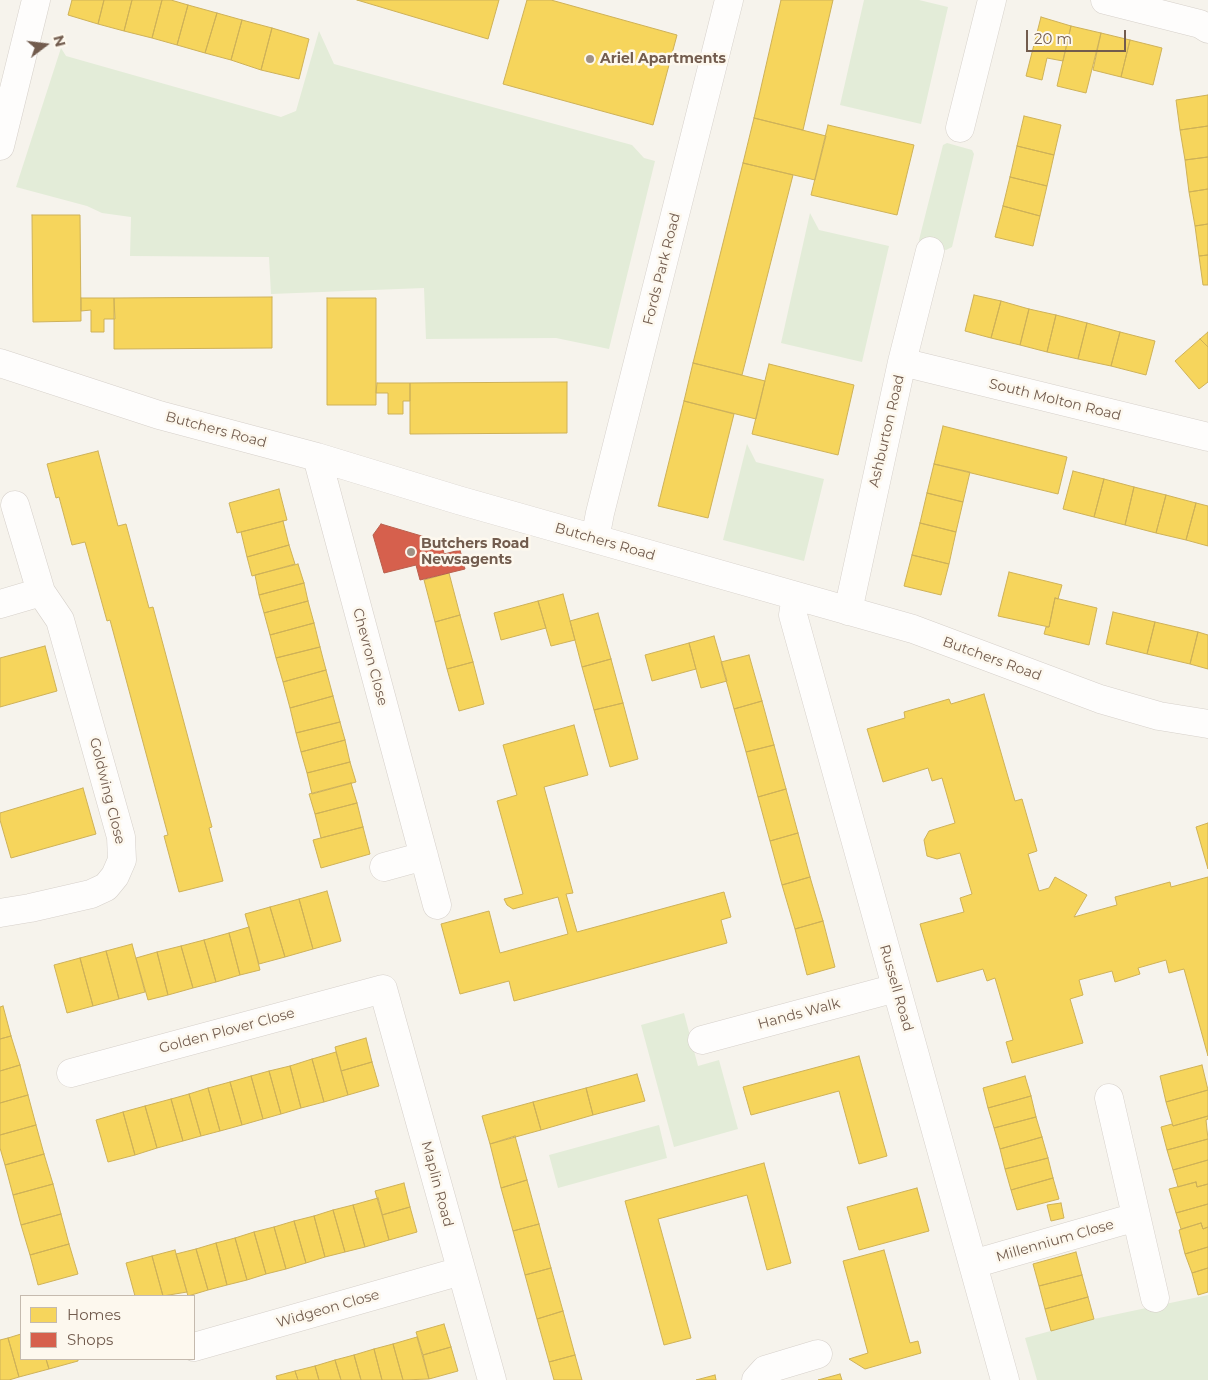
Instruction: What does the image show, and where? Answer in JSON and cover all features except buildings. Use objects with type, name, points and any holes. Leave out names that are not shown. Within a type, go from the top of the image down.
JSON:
[{"type":"street","points":[[0,146],[36,0]]},
{"type":"street","points":[[960,128],[992,0]]},
{"type":"street","points":[[1105,0],[1200,24],[1208,29]]},
{"type":"street","name":"Fords Park Road","points":[[595,539],[726,1]]},
{"type":"street","name":"Ashburton Road","points":[[848,611],[902,362],[930,251]]},
{"type":"street","name":"South Molton Road","points":[[902,362],[1208,438]]},
{"type":"street","name":"Butchers Road","points":[[0,363],[159,416],[317,457],[595,539],[913,629],[1100,699],[1158,716],[1208,724]]},
{"type":"street","name":"Chevron Close","points":[[317,457],[437,905]]},
{"type":"street","name":"Goldwing Close","points":[[0,913],[91,894],[106,887],[115,876],[122,860],[119,829],[60,620],[40,592],[16,505]]},
{"type":"street","points":[[0,604],[40,592]]},
{"type":"street","name":"Russell Road","points":[[796,596],[793,615],[1005,1380]]},
{"type":"street","points":[[384,867],[424,856]]},
{"type":"street","name":"Hands Walk","points":[[702,1040],[896,988]]},
{"type":"street","name":"Golden Plover Close","points":[[71,1073],[383,989]]},
{"type":"street","name":"Maplin Road","points":[[383,989],[492,1380]]},
{"type":"street","points":[[1109,1098],[1155,1298]]},
{"type":"street","name":"Millennium Close","points":[[973,1264],[1136,1217]]},
{"type":"street","name":"Widgeon Close","points":[[195,1347],[461,1272]]},
{"type":"street","points":[[756,1380],[765,1370],[818,1354]]},
{"type":"green space","points":[[864,0],[919,0],[948,7],[921,124],[840,105]]},
{"type":"green space","points":[[319,31],[334,64],[632,145],[644,158],[655,161],[609,349],[556,338],[426,339],[424,288],[271,294],[269,257],[130,256],[131,217],[102,213],[87,206],[16,187],[61,48],[66,56],[281,117],[296,111]]},
{"type":"green space","points":[[947,143],[972,150],[974,154],[952,247],[946,250],[921,244],[919,240],[943,145]]},
{"type":"green space","points":[[810,213],[819,230],[889,246],[862,362],[781,343]]},
{"type":"green space","points":[[747,444],[756,462],[824,479],[804,561],[723,540]]},
{"type":"green space","points":[[684,1013],[698,1066],[719,1060],[738,1129],[674,1147],[641,1025]]},
{"type":"green space","points":[[659,1125],[667,1158],[558,1188],[549,1155]]},
{"type":"green space","points":[[1208,1295],[1208,1380],[1037,1380],[1025,1338],[1094,1319]]},
{"type":"place","name":"Ariel Apartments","points":[[590,59]]},
{"type":"place","name":"Butchers Road Newsagents","points":[[411,552]]}]
